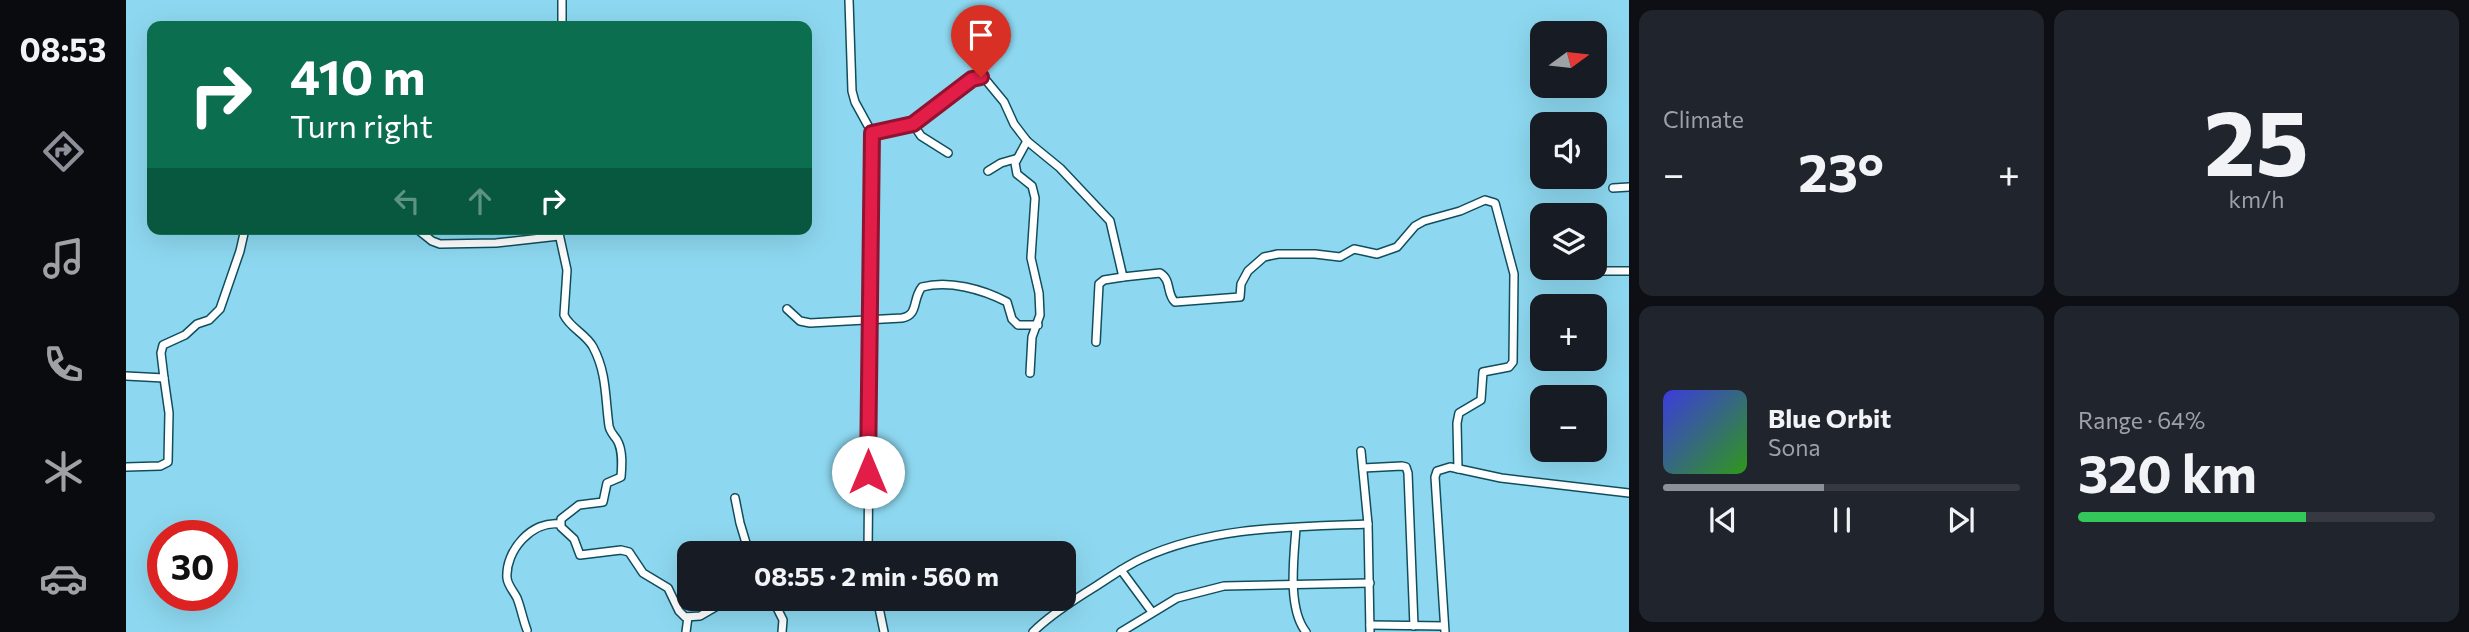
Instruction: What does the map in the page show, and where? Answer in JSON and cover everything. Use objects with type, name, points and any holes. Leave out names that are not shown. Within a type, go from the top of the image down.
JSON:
[{"type":"street","points":[[562,0],[562,21]]},
{"type":"street","points":[[849,0],[852,91],[872,133],[868,541]]},
{"type":"street","points":[[872,133],[913,124],[972,79],[981,77],[991,85],[1027,141],[1060,168],[1110,222],[1123,277]]},
{"type":"street","points":[[913,124],[921,136],[948,153]]},
{"type":"street","points":[[1027,141],[1015,159],[1016,171],[1030,184],[1035,198],[1031,258],[1039,293],[1040,315],[1032,337],[1030,373]]},
{"type":"street","points":[[988,171],[1015,159]]},
{"type":"street","points":[[1613,188],[1629,187]]},
{"type":"street","points":[[1096,342],[1099,284],[1104,280],[1160,273],[1167,278],[1175,302],[1238,298],[1241,296],[1241,284],[1248,271],[1264,257],[1278,254],[1340,257],[1354,249],[1377,254],[1400,245],[1410,231],[1424,220],[1460,211],[1485,200],[1495,203],[1514,274],[1513,362],[1509,367],[1483,372],[1481,400],[1460,413],[1457,422],[1458,469]]},
{"type":"street","points":[[126,467],[160,466],[168,462],[169,412],[161,353],[163,345],[185,335],[197,324],[209,320],[220,309],[243,235]]},
{"type":"street","points":[[424,235],[440,244],[496,243],[546,235]]},
{"type":"street","points":[[558,235],[567,270],[564,316],[589,339],[601,364],[607,387],[610,429],[620,446],[622,465],[621,477],[607,483],[603,502],[579,505],[564,517],[560,524]]},
{"type":"street","points":[[1607,271],[1629,271]]},
{"type":"street","points":[[787,309],[800,321],[810,323],[909,317],[914,311],[919,289],[928,286],[968,288],[986,292],[1008,303],[1015,323],[1022,326],[1038,325]]},
{"type":"street","points":[[126,376],[164,378]]},
{"type":"street","points":[[1361,451],[1368,524],[1370,629],[1414,626],[1445,629],[1435,477],[1440,469],[1458,469],[1501,478],[1629,493]]},
{"type":"street","points":[[1363,468],[1402,466],[1406,467],[1408,473],[1414,626]]},
{"type":"street","points":[[735,498],[745,541]]},
{"type":"street","points":[[560,524],[574,539],[580,555],[621,550],[629,552],[643,573],[668,588],[682,615],[700,616],[709,611]]},
{"type":"street","points":[[527,630],[518,600],[508,582],[508,568],[515,547],[521,540],[543,526],[560,524]]},
{"type":"street","points":[[1032,632],[1073,601],[1142,558],[1208,536],[1263,528],[1368,524]]},
{"type":"street","points":[[1296,528],[1293,584],[1297,613],[1306,632]]},
{"type":"street","points":[[1121,570],[1152,612]]},
{"type":"street","points":[[1121,632],[1177,598],[1224,586],[1370,583]]},
{"type":"street","points":[[778,611],[783,620],[782,632]]},
{"type":"street","points":[[880,611],[884,632]]},
{"type":"street","points":[[686,632],[688,617]]},
{"type":"route","points":[[868,472],[872,133],[913,124],[972,79],[981,77]]}]
